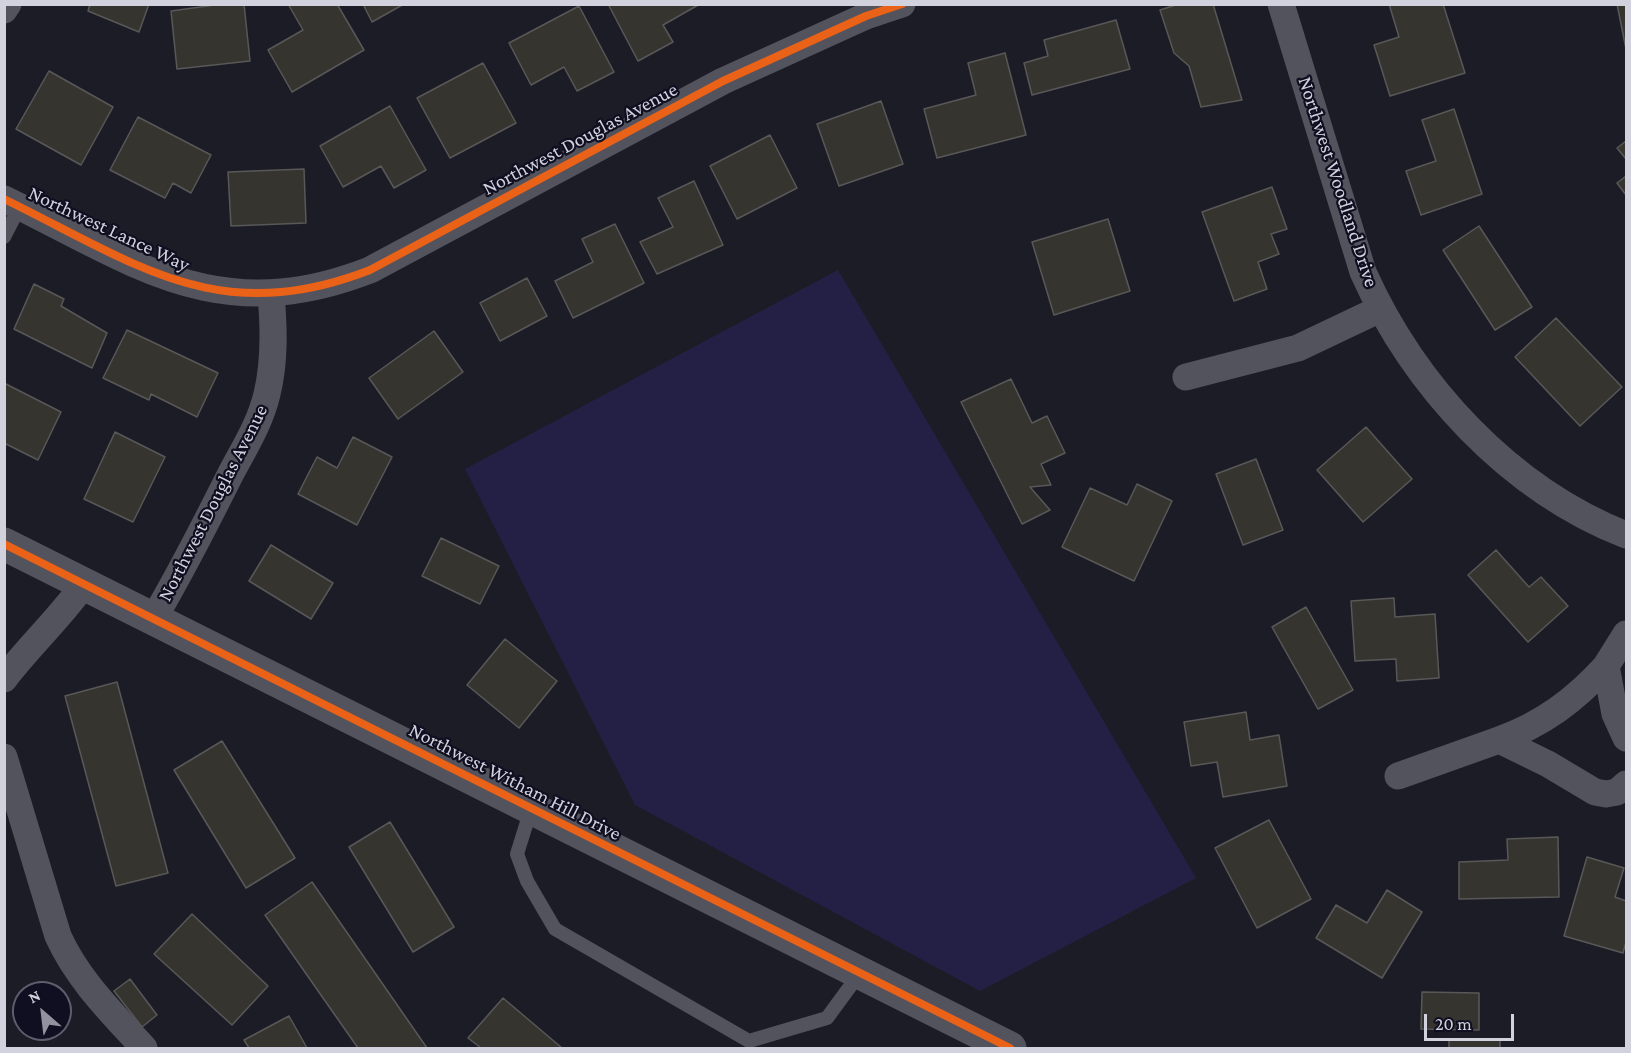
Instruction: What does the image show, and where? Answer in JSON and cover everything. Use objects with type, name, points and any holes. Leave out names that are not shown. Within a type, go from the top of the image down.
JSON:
[{"type":"street","points":[[4,10],[8,4]]},
{"type":"street","name":"Northwest Douglas Avenue","points":[[154,618],[198,542],[257,423],[267,395],[272,366],[274,324],[271,295],[326,285],[370,270],[723,81],[866,16],[903,4]]},
{"type":"street","name":"Northwest Woodland Drive","points":[[1281,4],[1363,272],[1380,309],[1404,349],[1454,413],[1509,464],[1556,500],[1605,527],[1626,535]]},
{"type":"street","name":"Northwest Lance Way","points":[[12,203],[164,278],[231,293],[271,295]]},
{"type":"street","points":[[1186,377],[1298,348],[1380,309]]},
{"type":"street","name":"Northwest Witham Hill Drive","points":[[4,544],[1010,1048]]},
{"type":"street","points":[[4,679],[25,651],[68,606],[84,584]]},
{"type":"street","points":[[1398,776],[1522,731],[1566,706],[1606,666],[1626,634]]},
{"type":"street","points":[[1606,666],[1615,714],[1626,738]]},
{"type":"street","points":[[1499,740],[1548,764],[1595,792],[1606,794],[1617,792],[1626,784]]},
{"type":"street","points":[[4,757],[58,936],[69,959],[83,980],[144,1048]]},
{"type":"lane","points":[[4,237],[12,203]]},
{"type":"lane","points":[[531,809],[517,854],[527,881],[555,929],[749,1041],[826,1018],[860,973]]},
{"type":"shaded area","points":[[838,270],[1196,878],[980,991],[635,805],[465,469]]},
{"type":"building","points":[[90,4],[149,4],[139,32],[88,11]]},
{"type":"building","points":[[222,4],[244,4],[250,61],[177,69],[171,11]]},
{"type":"building","points":[[288,4],[337,4],[364,50],[292,92],[268,50],[303,30]]},
{"type":"building","points":[[363,4],[404,4],[372,22]]},
{"type":"building","points":[[608,4],[700,4],[663,25],[673,42],[638,61]]},
{"type":"building","points":[[1179,4],[1213,4],[1242,100],[1201,107],[1189,66],[1174,53],[1160,10]]},
{"type":"building","points":[[1389,4],[1443,4],[1465,73],[1390,96],[1374,45],[1399,37]]},
{"type":"building","points":[[1617,4],[1626,4],[1626,49]]},
{"type":"building","points":[[579,6],[614,72],[577,91],[564,67],[531,85],[509,43]]},
{"type":"building","points":[[1116,20],[1130,69],[1032,95],[1024,63],[1048,56],[1044,40]]},
{"type":"building","points":[[1005,53],[1026,135],[937,158],[924,109],[976,95],[968,63]]},
{"type":"building","points":[[483,63],[516,123],[450,158],[417,98]]},
{"type":"building","points":[[49,71],[113,107],[81,165],[16,129]]},
{"type":"building","points":[[881,101],[903,164],[839,186],[817,124]]},
{"type":"building","points":[[390,106],[426,170],[394,188],[381,166],[343,187],[320,146]]},
{"type":"building","points":[[1454,109],[1482,194],[1421,215],[1406,171],[1436,161],[1422,120]]},
{"type":"building","points":[[138,117],[211,155],[191,193],[173,183],[165,198],[110,170]]},
{"type":"building","points":[[770,135],[797,188],[737,219],[710,166]]},
{"type":"building","points":[[1626,141],[1626,159],[1617,148]]},
{"type":"building","points":[[304,169],[306,223],[231,226],[228,172]]},
{"type":"building","points":[[1626,176],[1626,195],[1617,183]]},
{"type":"building","points":[[694,181],[723,245],[657,274],[640,242],[673,227],[658,198]]},
{"type":"building","points":[[1272,187],[1287,229],[1271,234],[1279,254],[1258,262],[1267,289],[1234,301],[1202,212]]},
{"type":"building","points":[[1108,219],[1130,291],[1054,315],[1032,242]]},
{"type":"building","points":[[615,224],[644,283],[573,318],[555,281],[593,262],[582,239]]},
{"type":"building","points":[[1479,226],[1532,307],[1495,330],[1443,250]]},
{"type":"building","points":[[527,278],[547,316],[500,341],[480,303]]},
{"type":"building","points":[[34,284],[64,299],[61,306],[107,333],[92,368],[14,329]]},
{"type":"building","points":[[1556,318],[1622,387],[1580,426],[1515,357]]},
{"type":"building","points":[[127,330],[218,373],[197,417],[151,394],[149,400],[103,378]]},
{"type":"building","points":[[434,331],[463,372],[398,419],[369,378]]},
{"type":"building","points":[[1011,379],[1032,423],[1047,416],[1065,453],[1041,464],[1051,485],[1030,487],[1050,510],[1022,524],[961,402]]},
{"type":"building","points":[[4,383],[61,412],[38,460],[4,443]]},
{"type":"building","points":[[1366,427],[1412,479],[1363,522],[1317,470]]},
{"type":"building","points":[[115,432],[165,457],[133,522],[84,499]]},
{"type":"building","points":[[353,437],[392,457],[357,525],[298,494],[317,457],[337,468]]},
{"type":"building","points":[[1256,459],[1283,530],[1243,545],[1216,474]]},
{"type":"building","points":[[1137,484],[1172,501],[1134,581],[1062,547],[1090,488],[1127,505]]},
{"type":"building","points":[[441,538],[499,566],[480,604],[422,576]]},
{"type":"building","points":[[271,545],[333,583],[311,619],[249,581]]},
{"type":"building","points":[[1496,550],[1529,587],[1541,577],[1568,606],[1528,642],[1468,575]]},
{"type":"building","points":[[1394,598],[1395,617],[1435,614],[1439,678],[1397,681],[1396,659],[1355,661],[1351,601]]},
{"type":"building","points":[[1306,607],[1353,690],[1318,709],[1272,627]]},
{"type":"building","points":[[505,639],[557,681],[519,728],[467,685]]},
{"type":"building","points":[[117,682],[168,873],[116,886],[65,696]]},
{"type":"building","points":[[1246,712],[1250,740],[1279,735],[1287,786],[1223,797],[1217,762],[1191,766],[1184,722]]},
{"type":"building","points":[[222,741],[295,858],[246,888],[174,770]]},
{"type":"building","points":[[1269,820],[1311,899],[1257,928],[1215,848]]},
{"type":"building","points":[[390,822],[454,927],[413,952],[349,847]]},
{"type":"building","points":[[1558,837],[1559,897],[1459,899],[1459,862],[1508,860],[1507,839]]},
{"type":"building","points":[[1587,857],[1624,868],[1615,897],[1626,901],[1626,942],[1623,953],[1564,936]]},
{"type":"building","points":[[312,882],[427,1048],[358,1048],[265,915]]},
{"type":"building","points":[[1387,890],[1422,912],[1382,978],[1316,938],[1336,905],[1367,923]]},
{"type":"building","points":[[192,914],[268,986],[232,1025],[154,954]]},
{"type":"building","points":[[130,979],[157,1015],[142,1027],[114,991]]},
{"type":"building","points":[[1422,992],[1479,993],[1479,1030],[1421,1029]]},
{"type":"building","points":[[503,998],[562,1048],[481,1048],[468,1038]]},
{"type":"building","points":[[289,1016],[307,1048],[249,1048],[244,1040]]},
{"type":"building","points":[[1449,1039],[1500,1040],[1500,1048],[1449,1048]]},
{"type":"cycle path","points":[[4,199],[138,266],[180,281],[222,291],[267,293],[316,287],[370,270],[723,81],[866,16],[902,4]]},
{"type":"cycle path","points":[[4,544],[1010,1048]]}]
